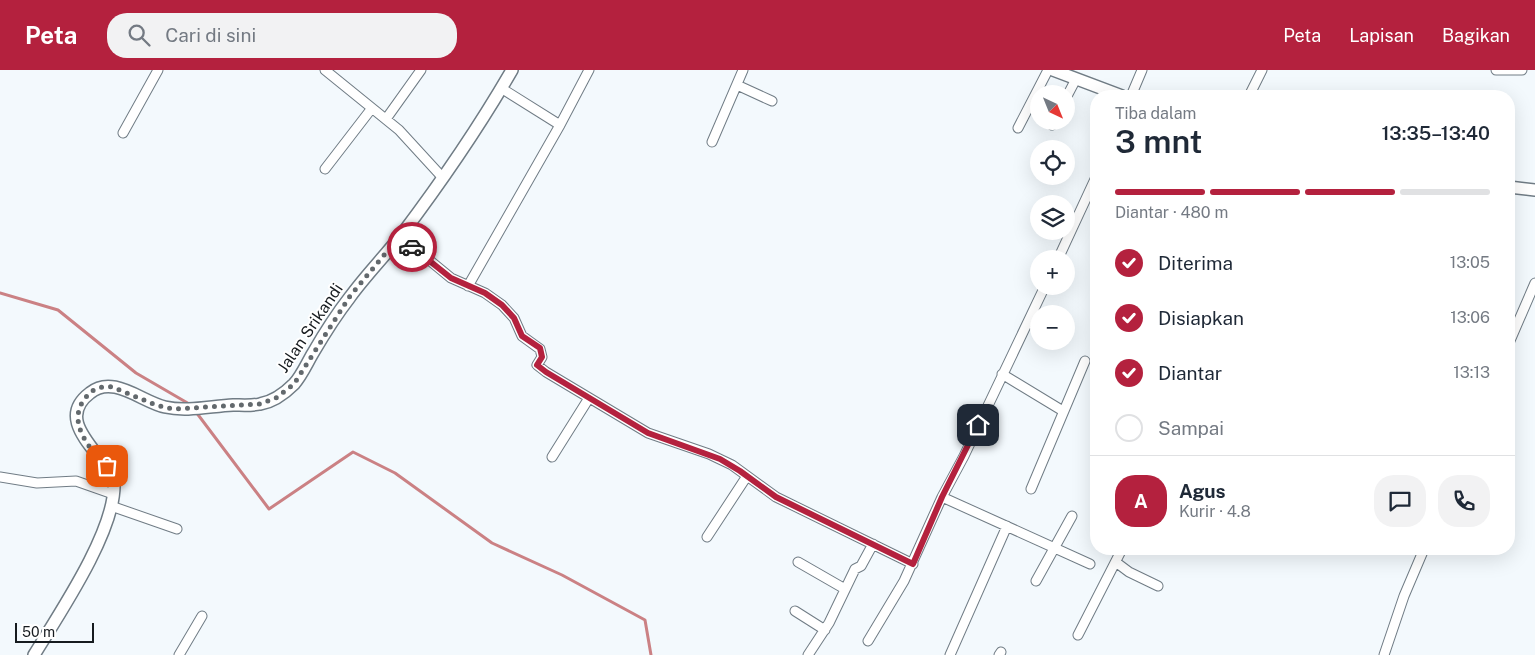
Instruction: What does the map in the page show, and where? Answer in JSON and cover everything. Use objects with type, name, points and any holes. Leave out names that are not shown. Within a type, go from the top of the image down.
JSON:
[{"type":"street","points":[[123,132],[158,70]]},
{"type":"street","points":[[325,70],[386,118],[443,178]]},
{"type":"street","points":[[386,118],[421,70]]},
{"type":"street","name":"Jalan Srikandi","points":[[34,655],[87,562],[111,506],[113,494],[112,472],[89,445],[80,430],[78,414],[81,402],[89,393],[105,386],[120,389],[156,405],[173,409],[259,404],[276,398],[294,384],[350,296],[400,236],[443,178],[512,70]]},
{"type":"street","points":[[468,286],[560,125],[589,70]]},
{"type":"street","points":[[712,142],[743,70]]},
{"type":"street","points":[[1018,128],[1048,70]]},
{"type":"street","points":[[1133,90],[1142,70]]},
{"type":"street","points":[[1252,90],[1262,70]]},
{"type":"street","points":[[1496,70],[1522,70]]},
{"type":"street","points":[[1059,71],[1076,80],[1105,90]]},
{"type":"street","points":[[1073,85],[1076,80]]},
{"type":"street","points":[[737,85],[772,101]]},
{"type":"street","points":[[501,88],[560,125]]},
{"type":"street","points":[[324,169],[372,108]]},
{"type":"street","points":[[1515,188],[1535,190]]},
{"type":"street","points":[[1062,250],[1090,190]]},
{"type":"street","points":[[400,236],[443,272],[494,298],[514,318],[522,336],[540,348],[542,357],[537,365],[648,433],[708,454],[732,465],[776,497],[873,544],[911,568]]},
{"type":"street","points":[[1515,329],[1535,282]]},
{"type":"street","points":[[868,641],[911,568],[942,497],[964,456],[1041,295]]},
{"type":"street","points":[[1031,489],[1062,411],[1085,361]]},
{"type":"street","points":[[1002,374],[1062,411]]},
{"type":"street","points":[[552,457],[588,398]]},
{"type":"street","points":[[706,537],[747,476]]},
{"type":"street","points":[[0,477],[37,483],[76,482],[113,494]]},
{"type":"street","points":[[942,497],[1090,564]]},
{"type":"street","points":[[111,506],[177,529]]},
{"type":"street","points":[[1036,580],[1072,516]]},
{"type":"street","points":[[950,655],[1007,526]]},
{"type":"street","points":[[808,655],[825,630],[855,569],[861,566],[873,544]]},
{"type":"street","points":[[1078,634],[1120,555]]},
{"type":"street","points":[[1384,655],[1404,596],[1421,555]]},
{"type":"street","points":[[798,562],[845,589]]},
{"type":"street","points":[[1117,563],[1128,572],[1158,586]]},
{"type":"street","points":[[795,611],[825,630]]},
{"type":"street","points":[[179,655],[202,616]]},
{"type":"waterway","points":[[0,293],[58,310],[136,373],[191,405]]},
{"type":"waterway","points":[[196,412],[269,509],[353,452],[395,473],[492,543],[562,575],[645,620],[651,655]]},
{"type":"way so far","points":[[107,466],[99,459],[84,438],[78,422],[81,402],[89,393],[105,386],[112,387],[127,391],[156,405],[173,409],[259,404],[276,398],[294,384],[350,296],[400,236],[412,247]]},
{"type":"route","points":[[412,247],[451,278],[485,293],[502,305],[514,318],[522,336],[540,348],[542,357],[537,365],[546,372],[648,433],[720,459],[732,465],[760,488],[776,497],[913,564],[942,497],[978,425]]}]
